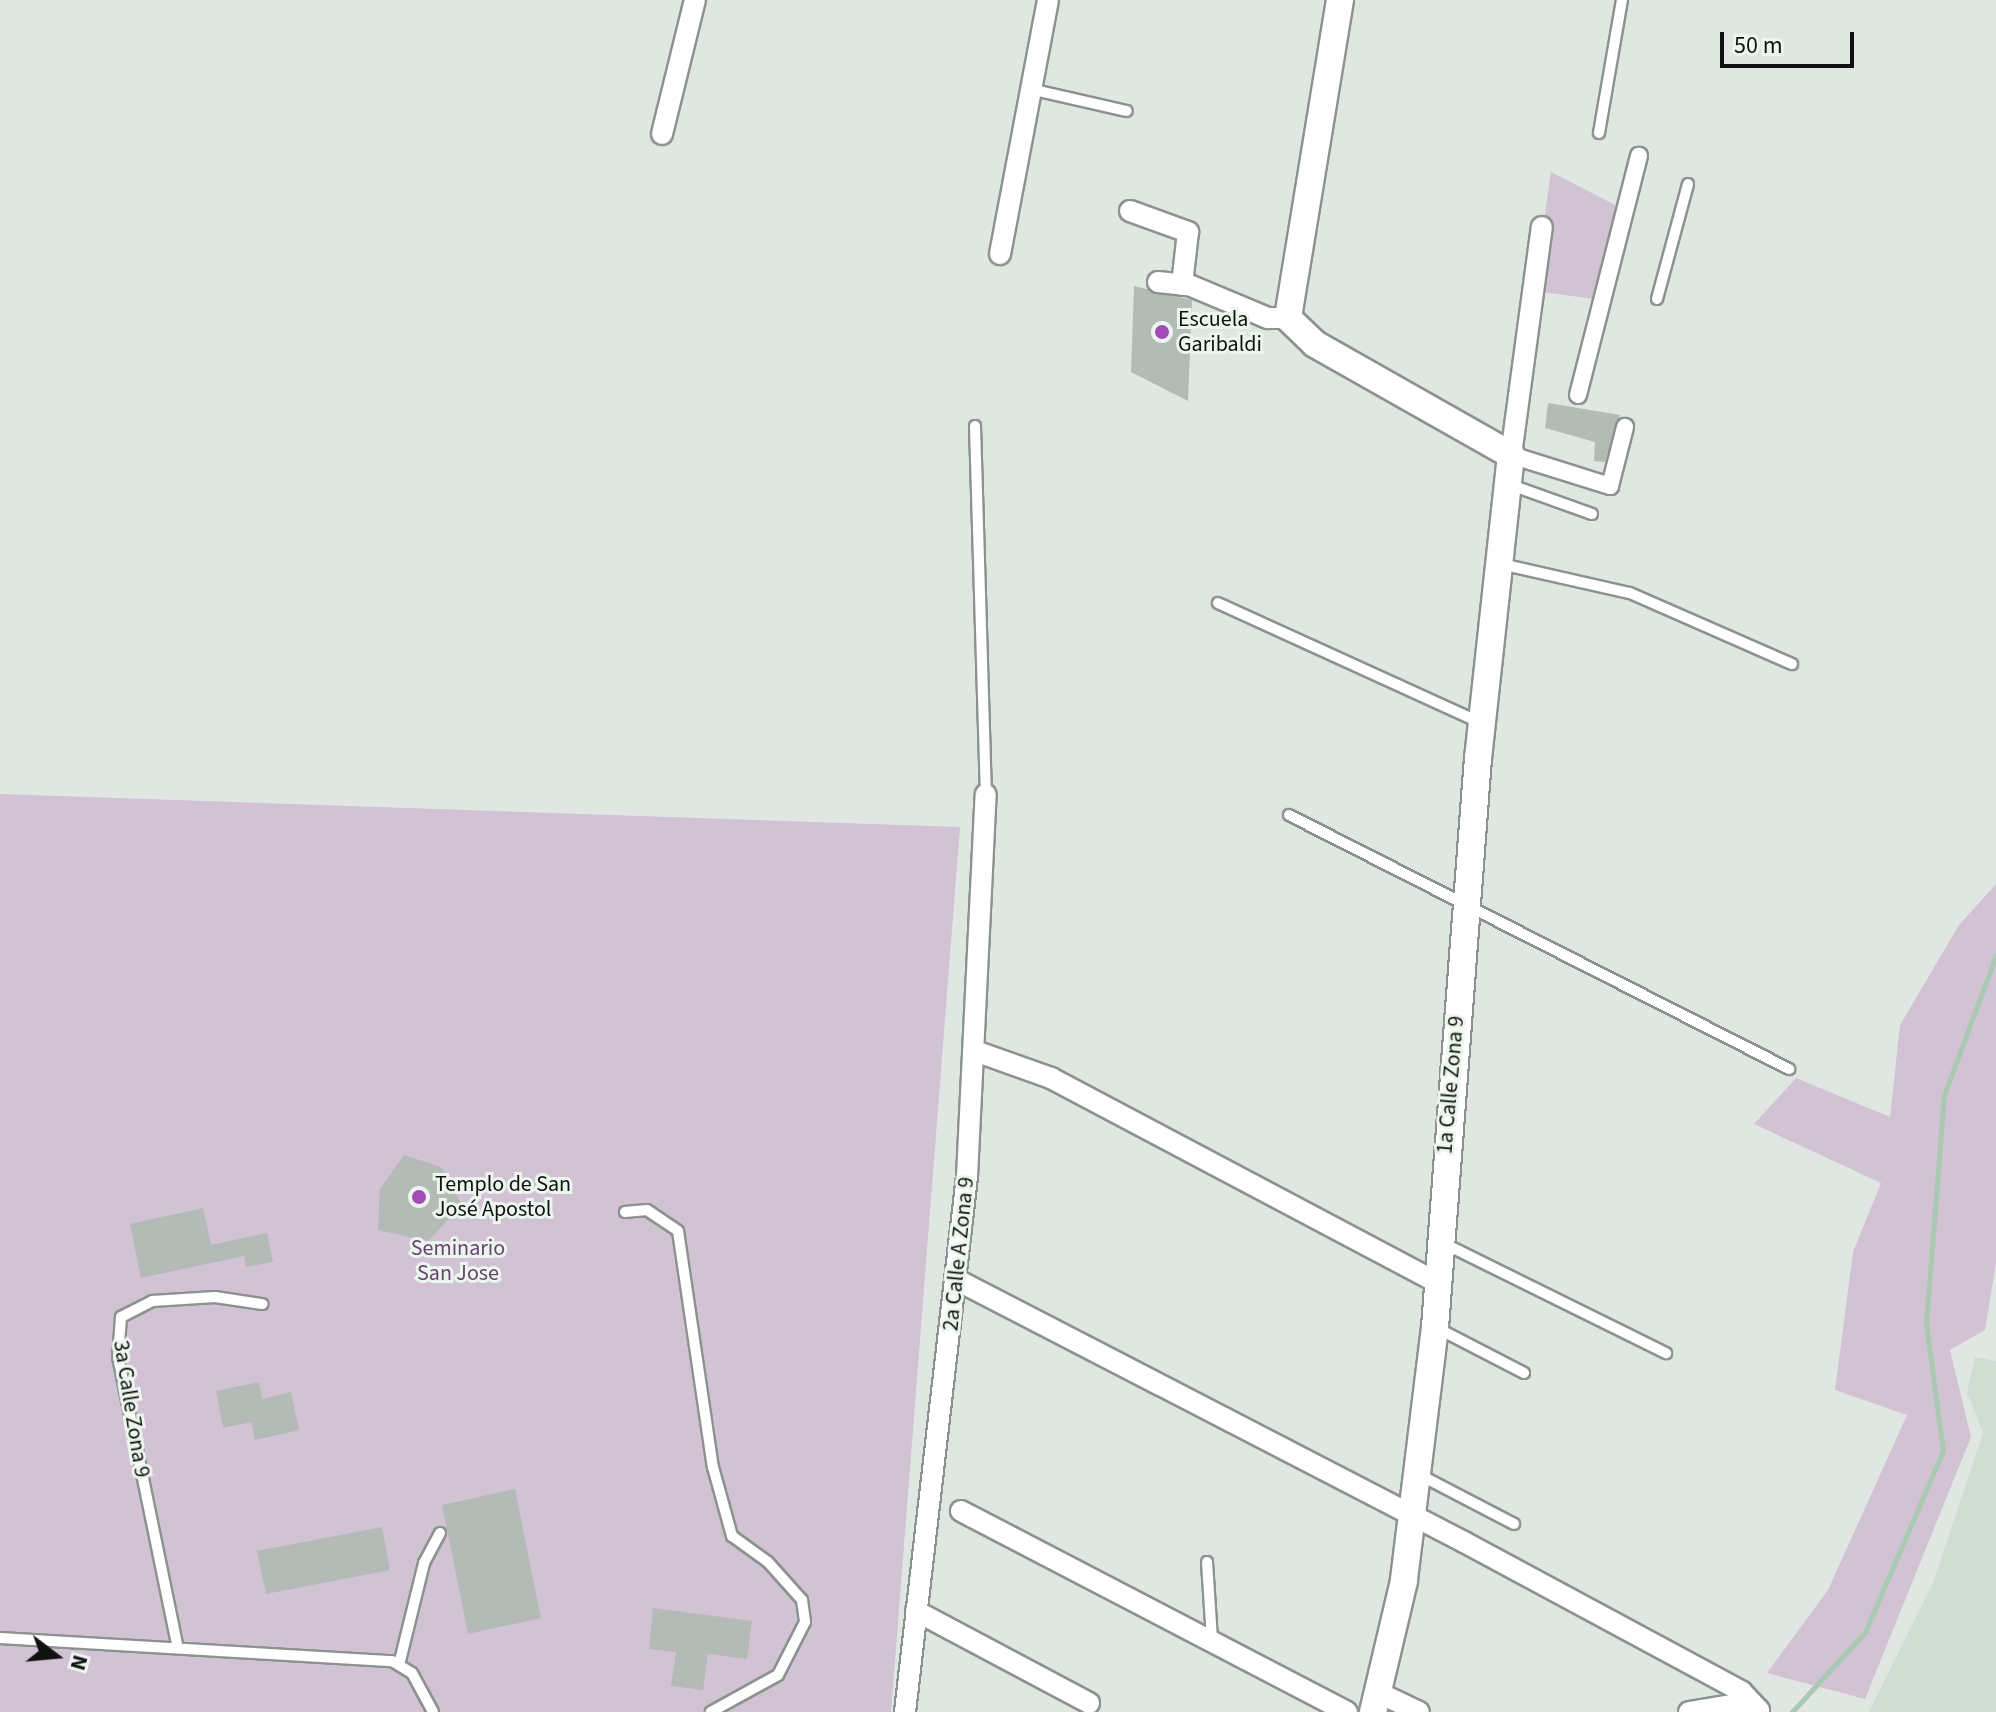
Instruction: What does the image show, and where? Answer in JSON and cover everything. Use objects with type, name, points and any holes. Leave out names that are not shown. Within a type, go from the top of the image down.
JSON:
[{"type":"street","points":[[662,134],[695,0]]},
{"type":"street","points":[[1000,254],[1048,0]]},
{"type":"street","points":[[1288,318],[1340,0]]},
{"type":"street","points":[[1578,395],[1639,156]]},
{"type":"street","points":[[1130,211],[1188,232],[1182,285]]},
{"type":"street","points":[[1511,455],[1542,227]]},
{"type":"street","points":[[1158,282],[1182,285],[1268,318],[1288,318],[1315,344],[1511,455],[1610,486],[1625,427]]},
{"type":"street","name":"1a Calle Zona 9","points":[[1376,1702],[1411,1520],[1435,1327],[1437,1240],[1481,723],[1511,455]]},
{"type":"street","name":"2a Calle A Zona 9","points":[[905,1712],[957,1280],[975,1051],[986,794]]},
{"type":"street","points":[[975,1051],[1063,1084],[1435,1281]]},
{"type":"street","points":[[957,1280],[1742,1692],[1760,1710]]},
{"type":"street","points":[[961,1511],[1347,1712]]},
{"type":"street","points":[[916,1611],[1089,1703]]},
{"type":"street","points":[[1376,1702],[1419,1712]]},
{"type":"street","points":[[1689,1712],[1738,1704],[1760,1710]]},
{"type":"lane","points":[[1599,133],[1622,0]]},
{"type":"lane","points":[[1030,89],[1127,111]]},
{"type":"lane","points":[[1657,299],[1688,184]]},
{"type":"lane","points":[[975,426],[986,794]]},
{"type":"lane","points":[[1508,484],[1592,514]]},
{"type":"lane","points":[[1499,563],[1630,593],[1792,664]]},
{"type":"lane","points":[[1218,603],[1481,723]]},
{"type":"lane","points":[[1289,815],[1789,1069]]},
{"type":"lane","points":[[625,1212],[647,1210],[678,1231],[713,1467],[732,1536],[768,1562],[802,1600],[805,1622],[778,1675],[711,1712]]},
{"type":"lane","points":[[1437,1240],[1666,1353]]},
{"type":"lane","name":"3a Calle Zona 9","points":[[177,1644],[118,1357],[121,1317],[152,1301],[215,1297],[262,1304]]},
{"type":"lane","points":[[1435,1327],[1524,1373]]},
{"type":"lane","points":[[1417,1474],[1514,1524]]},
{"type":"lane","points":[[399,1665],[424,1563],[440,1533]]},
{"type":"lane","points":[[1207,1562],[1213,1642]]},
{"type":"lane","points":[[0,1638],[177,1644],[399,1665],[412,1673],[433,1712]]},
{"type":"shaded area","points":[[1975,1357],[1996,1361],[1996,1712],[1869,1712],[1934,1580],[1983,1433],[1967,1392]]},
{"type":"green space","points":[[1551,172],[1625,210],[1602,300],[1534,291]]},
{"type":"green space","name":"Seminario San Jose","points":[[0,794],[960,827],[891,1712],[0,1712]]},
{"type":"green space","points":[[1996,884],[1996,1263],[1985,1330],[1950,1350],[1971,1437],[1865,1699],[1767,1673],[1828,1590],[1907,1415],[1835,1390],[1853,1252],[1881,1183],[1754,1124],[1796,1078],[1890,1117],[1900,1025],[1959,925]]},
{"type":"building","name":"Escuela Garibaldi","points":[[1134,286],[1192,300],[1188,401],[1131,372]]},
{"type":"building","points":[[1548,403],[1620,415],[1605,462],[1594,461],[1595,442],[1545,428]]},
{"type":"building","name":"Templo de San José Apostol","points":[[404,1155],[441,1167],[462,1205],[428,1241],[378,1230],[380,1189]]},
{"type":"building","points":[[203,1208],[211,1245],[267,1233],[273,1262],[246,1267],[244,1256],[141,1278],[130,1224]]},
{"type":"building","points":[[259,1382],[262,1399],[291,1392],[299,1430],[255,1440],[251,1422],[223,1428],[216,1391]]},
{"type":"building","points":[[515,1489],[541,1618],[468,1634],[442,1505]]},
{"type":"building","points":[[382,1527],[390,1570],[266,1594],[257,1551]]},
{"type":"building","points":[[653,1608],[752,1621],[747,1659],[708,1654],[703,1690],[671,1686],[676,1652],[649,1649]]},
{"type":"waterway","points":[[1792,1712],[1865,1632],[1943,1451],[1926,1323],[1944,1095],[1996,955]]},
{"type":"place","name":"Escuela Garibaldi","points":[[1162,332]]},
{"type":"place","name":"Templo de San José Apostol","points":[[419,1197]]}]
